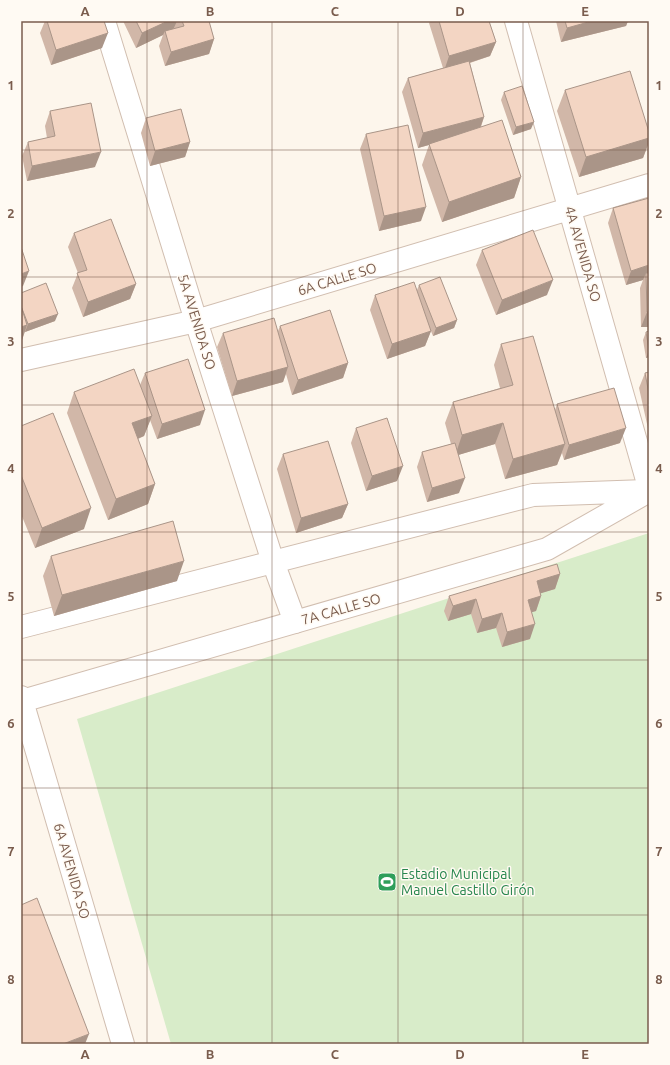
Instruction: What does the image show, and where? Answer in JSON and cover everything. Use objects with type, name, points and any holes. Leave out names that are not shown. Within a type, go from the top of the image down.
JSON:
[{"type":"street","name":"5A AVENIDA SO","points":[[104,21],[196,321],[273,562],[295,622]]},
{"type":"street","name":"4A AVENIDA SO","points":[[516,21],[649,487]]},
{"type":"street","name":"6A CALLE SO","points":[[21,360],[196,321],[649,185]]},
{"type":"street","name":"7A CALLE SO","points":[[21,626],[533,495],[649,491]]},
{"type":"street","name":"7A CALLE SO","points":[[22,699],[548,549],[649,491]]},
{"type":"street","name":"6A AVENIDA SO","points":[[22,699],[123,1044]]},
{"type":"green space","name":"Estadio Municipal Manuel Castillo Girón","points":[[649,533],[649,1044],[171,1044],[77,719]]},
{"type":"building","points":[[47,21],[104,21],[108,33],[56,50]]},
{"type":"building","points":[[136,21],[168,21],[142,33]]},
{"type":"building","points":[[182,21],[209,21],[214,39],[171,52],[165,31],[184,26]]},
{"type":"building","points":[[439,21],[489,21],[496,42],[449,56]]},
{"type":"building","points":[[565,21],[592,21],[567,28]]},
{"type":"building","points":[[469,61],[484,117],[423,133],[408,78]]},
{"type":"building","points":[[630,71],[649,132],[649,138],[586,157],[565,90]]},
{"type":"building","points":[[522,86],[534,122],[516,127],[504,92]]},
{"type":"building","points":[[91,103],[101,152],[32,166],[28,142],[55,136],[50,111]]},
{"type":"building","points":[[181,109],[190,142],[155,151],[146,118]]},
{"type":"building","points":[[502,120],[521,177],[449,202],[429,144]]},
{"type":"building","points":[[408,125],[426,207],[384,216],[366,134]]},
{"type":"building","points":[[649,198],[649,265],[631,271],[613,208]]},
{"type":"building","points":[[111,219],[136,284],[88,302],[77,273],[87,270],[74,233]]},
{"type":"building","points":[[533,230],[553,280],[502,300],[482,250]]},
{"type":"building","points":[[21,247],[29,271],[21,274]]},
{"type":"building","points":[[646,273],[649,273],[649,312],[647,312]]},
{"type":"building","points":[[440,277],[457,320],[436,328],[419,285]]},
{"type":"building","points":[[414,282],[431,331],[392,344],[375,295]]},
{"type":"building","points":[[46,283],[58,314],[28,324],[21,306],[21,293]]},
{"type":"building","points":[[21,306],[27,325],[21,327]]},
{"type":"building","points":[[330,310],[348,363],[298,380],[280,326]]},
{"type":"building","points":[[274,318],[288,367],[237,381],[223,333]]},
{"type":"building","points":[[649,331],[649,350],[646,332]]},
{"type":"building","points":[[533,336],[565,444],[513,459],[503,423],[462,435],[453,402],[513,385],[501,344]]},
{"type":"building","points":[[188,359],[205,410],[162,424],[145,373]]},
{"type":"building","points":[[134,369],[152,416],[132,423],[155,484],[116,499],[74,392]]},
{"type":"building","points":[[649,372],[649,394],[645,373]]},
{"type":"building","points":[[614,388],[626,428],[569,445],[557,404]]},
{"type":"building","points":[[53,413],[91,508],[42,528],[21,475],[21,426]]},
{"type":"building","points":[[387,418],[403,466],[372,476],[356,428]]},
{"type":"building","points":[[328,441],[348,504],[301,518],[283,454]]},
{"type":"building","points":[[455,443],[465,478],[432,488],[422,452]]},
{"type":"building","points":[[173,521],[184,561],[62,595],[51,556]]},
{"type":"building","points":[[557,564],[560,574],[537,581],[541,596],[528,600],[535,624],[507,632],[502,613],[482,619],[476,599],[453,606],[449,596]]},
{"type":"building","points":[[37,898],[89,1034],[63,1044],[21,1044],[21,905]]},
{"type":"place","name":"Estadio Municipal Manuel Castillo Girón","points":[[387,882]]}]
